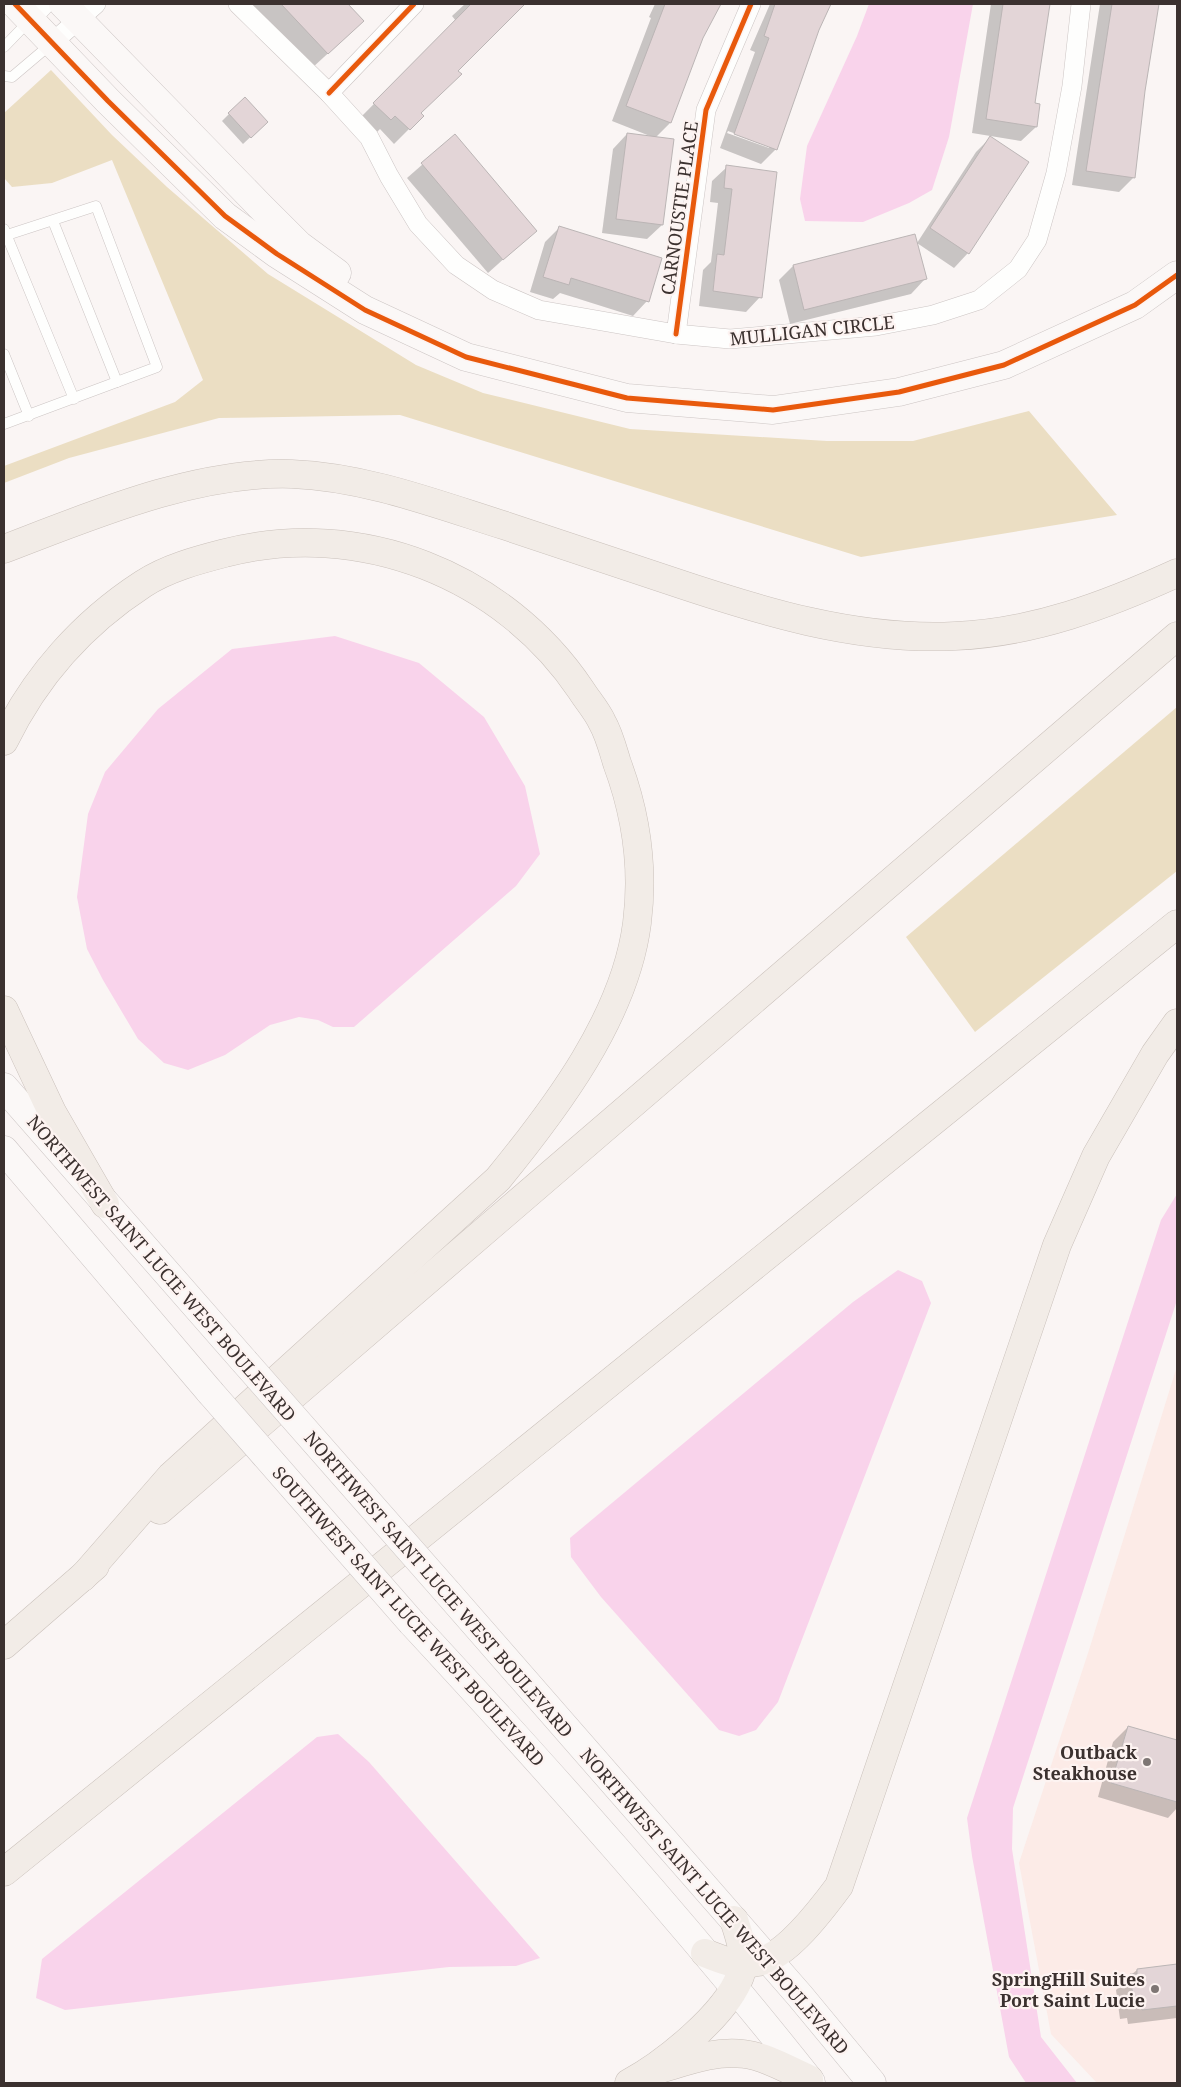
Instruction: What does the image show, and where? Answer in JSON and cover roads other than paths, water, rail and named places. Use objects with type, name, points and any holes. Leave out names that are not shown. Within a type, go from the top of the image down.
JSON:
[{"type":"highway","points":[[4,550],[57,529],[189,486],[239,478],[290,474],[338,479],[422,499],[786,617],[837,628],[899,635],[955,636],[1028,627],[1114,602],[1177,573]]},
{"type":"highway","points":[[4,741],[21,707],[55,660],[98,617],[145,582],[196,560],[250,546],[316,542],[378,550],[454,576],[518,618],[565,666],[603,722],[628,793],[640,858],[637,924],[621,986],[586,1058],[538,1130],[498,1179],[171,1476],[83,1577]]},
{"type":"highway","points":[[4,1645],[1177,636]]},
{"type":"highway","points":[[4,1872],[1177,924]]},
{"type":"highway","points":[[4,1010],[52,1112],[105,1204]]},
{"type":"highway","points":[[640,2077],[698,2031],[724,2002],[748,1970],[807,1927],[839,1886],[1057,1245],[1096,1156],[1155,1054],[1177,1023]]},
{"type":"highway","points":[[734,1920],[742,1943],[748,1970]]},
{"type":"highway","points":[[640,2077],[702,2057],[744,2054],[770,2061],[810,2081]]},
{"type":"main road","points":[[30,9],[52,43],[225,216],[277,254],[365,310],[466,356],[627,398],[773,410],[899,392],[1004,365],[1135,305],[1177,275]]},
{"type":"main road","points":[[79,9],[299,244],[382,307],[466,356]]},
{"type":"main road","name":"NORTHWEST SAINT LUCIE WEST BOULEVARD","points":[[4,1087],[734,1920]]},
{"type":"main road","name":"SOUTHWEST SAINT LUCIE WEST BOULEVARD","points":[[4,1150],[210,1392],[412,1623],[525,1745],[706,1953],[748,1970],[810,2081]]},
{"type":"main road","name":"NORTHWEST SAINT LUCIE WEST BOULEVARD","points":[[748,1970],[872,2083]]},
{"type":"street","name":"MULLIGAN CIRCLE","points":[[238,4],[330,93],[369,137],[389,176],[418,224],[456,266],[493,290],[539,310],[676,334],[730,339],[876,326],[933,315],[978,300],[1018,269],[1037,240],[1056,173],[1072,86],[1081,4]]},
{"type":"street","points":[[330,93],[414,4]]},
{"type":"street","name":"CARNOUSTIE PLACE","points":[[676,334],[706,110],[751,4]]},
{"type":"street","points":[[52,43],[79,9]]},
{"type":"lane","points":[[4,47],[30,9]]},
{"type":"lane","points":[[4,76],[12,77],[52,43]]},
{"type":"lane","points":[[4,424],[29,416],[74,399],[117,382],[157,367],[96,206],[53,221],[5,234],[74,399]]},
{"type":"lane","points":[[53,221],[117,382]]},
{"type":"lane","points":[[4,354],[29,416]]},
{"type":"place","name":"Outback Steakhouse","points":[[1147,1762]]},
{"type":"place","name":"SpringHill Suites Port Saint Lucie","points":[[1155,1989]]}]
